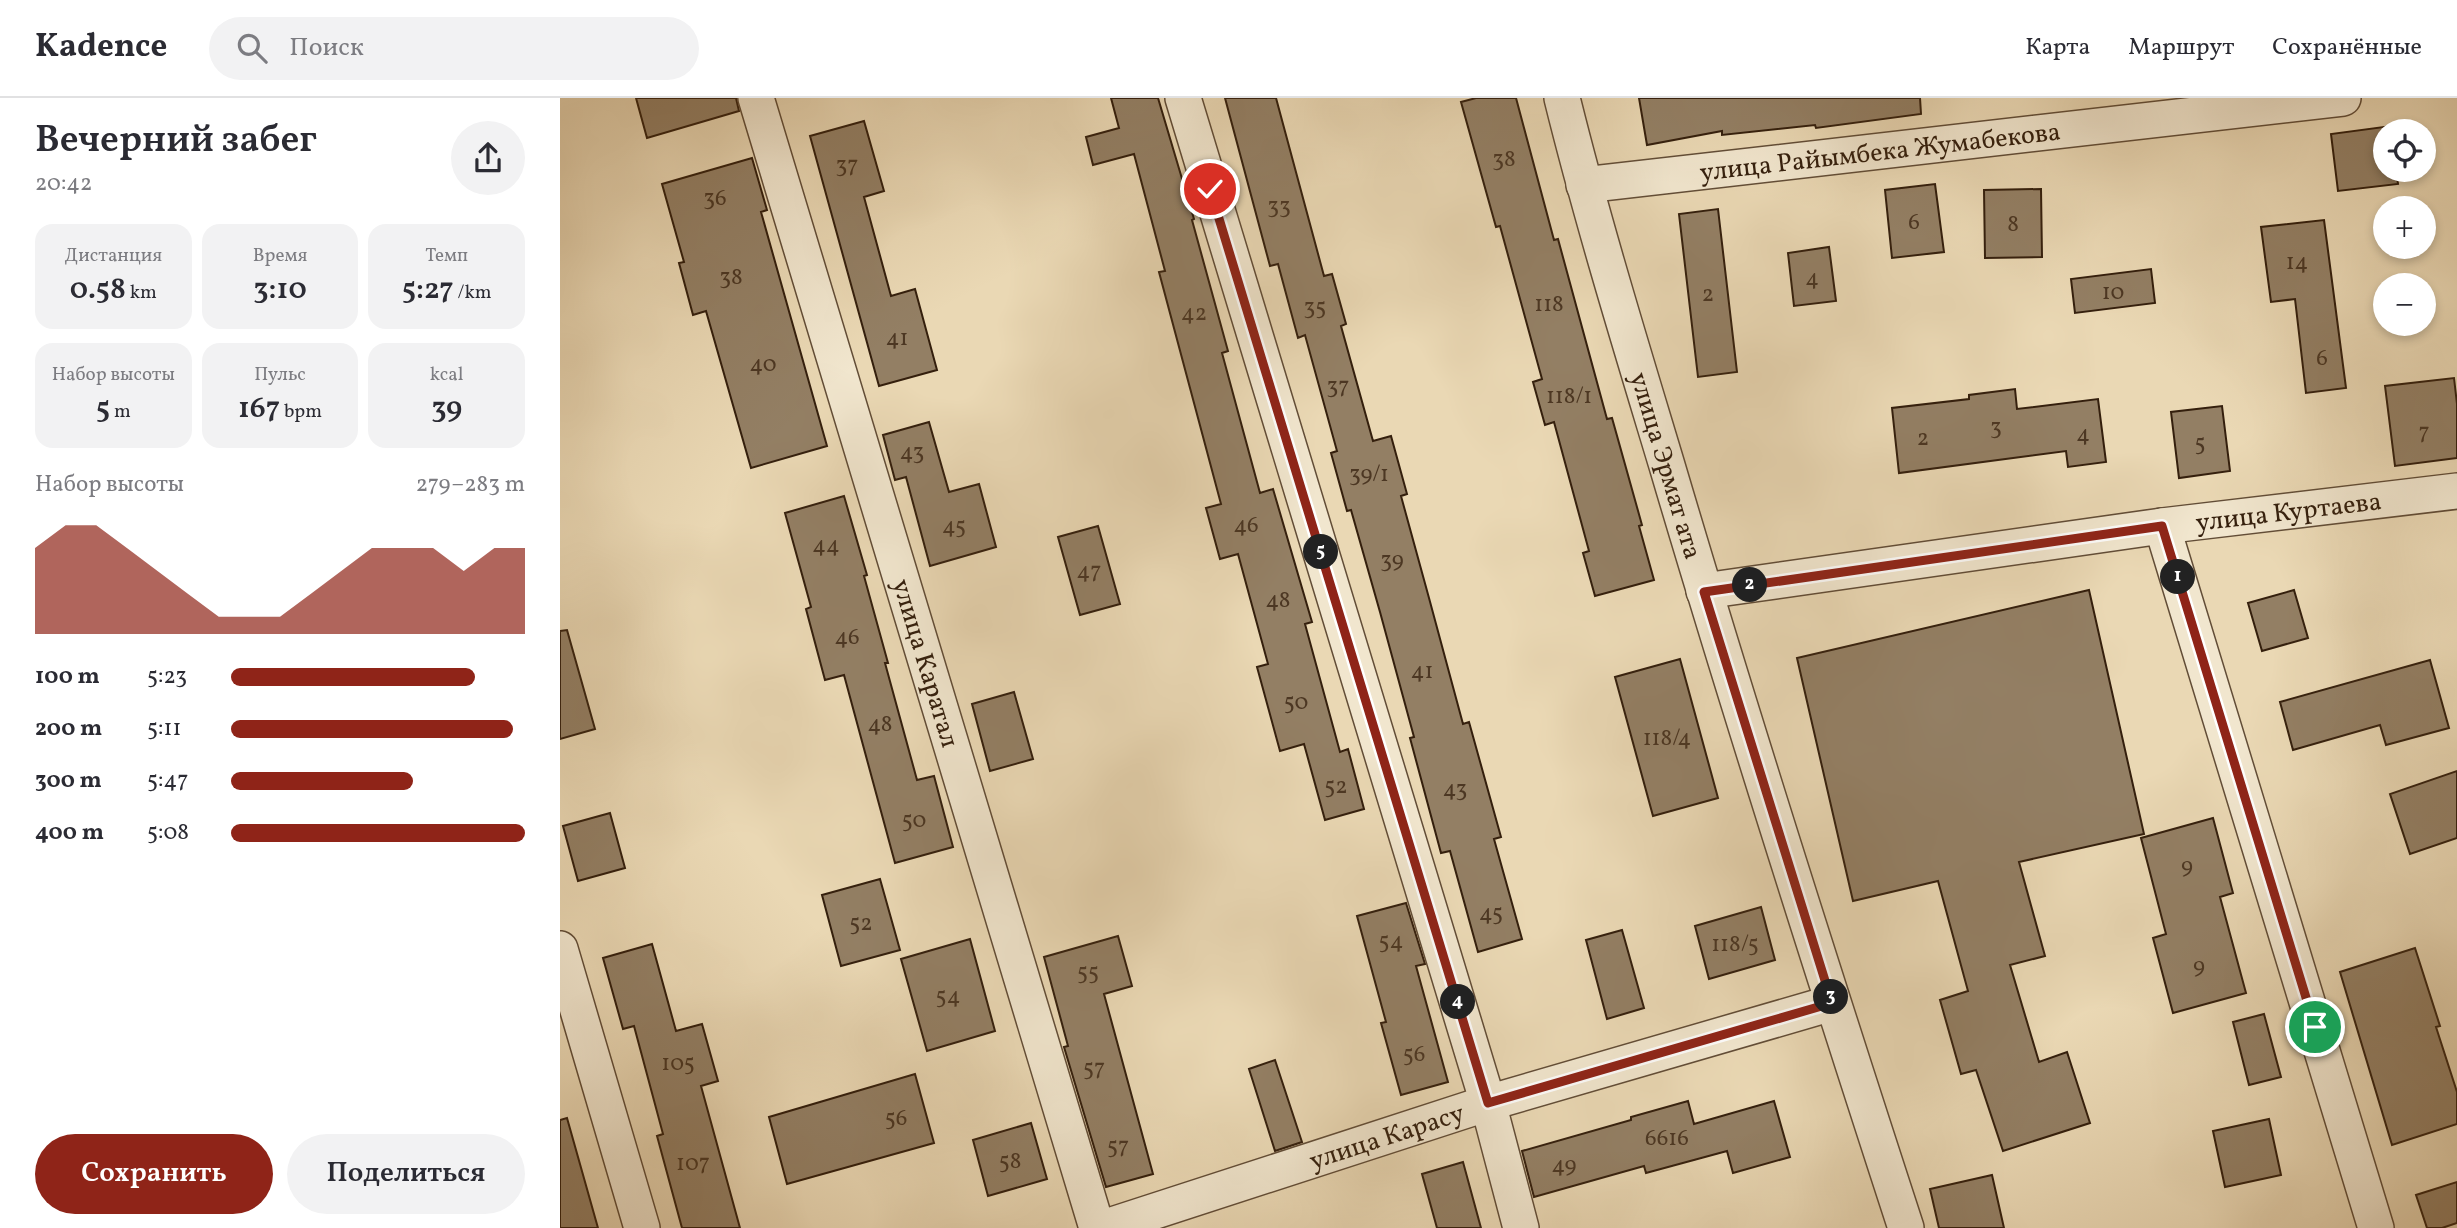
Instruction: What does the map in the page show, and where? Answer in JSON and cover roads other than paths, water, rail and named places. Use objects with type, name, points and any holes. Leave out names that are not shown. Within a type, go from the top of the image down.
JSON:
[{"type":"street","name":"улица Каратал","points":[[756,98],[1097,1228]]},
{"type":"street","points":[[1183,98],[1488,1103],[1521,1228]]},
{"type":"street","name":"улица Эрмат ата","points":[[1562,98],[1584,185],[1704,592],[1832,1003],[1906,1228]]},
{"type":"street","name":"улица Райымбека Жумабекова","points":[[1584,185],[2343,98]]},
{"type":"street","name":"улица Куртаева","points":[[1704,592],[2162,526],[2457,491]]},
{"type":"street","points":[[2162,526],[2376,1228]]},
{"type":"street","points":[[560,949],[642,1228]]},
{"type":"street","name":"улица Карасу","points":[[1103,1228],[1488,1103],[1832,1003]]}]
